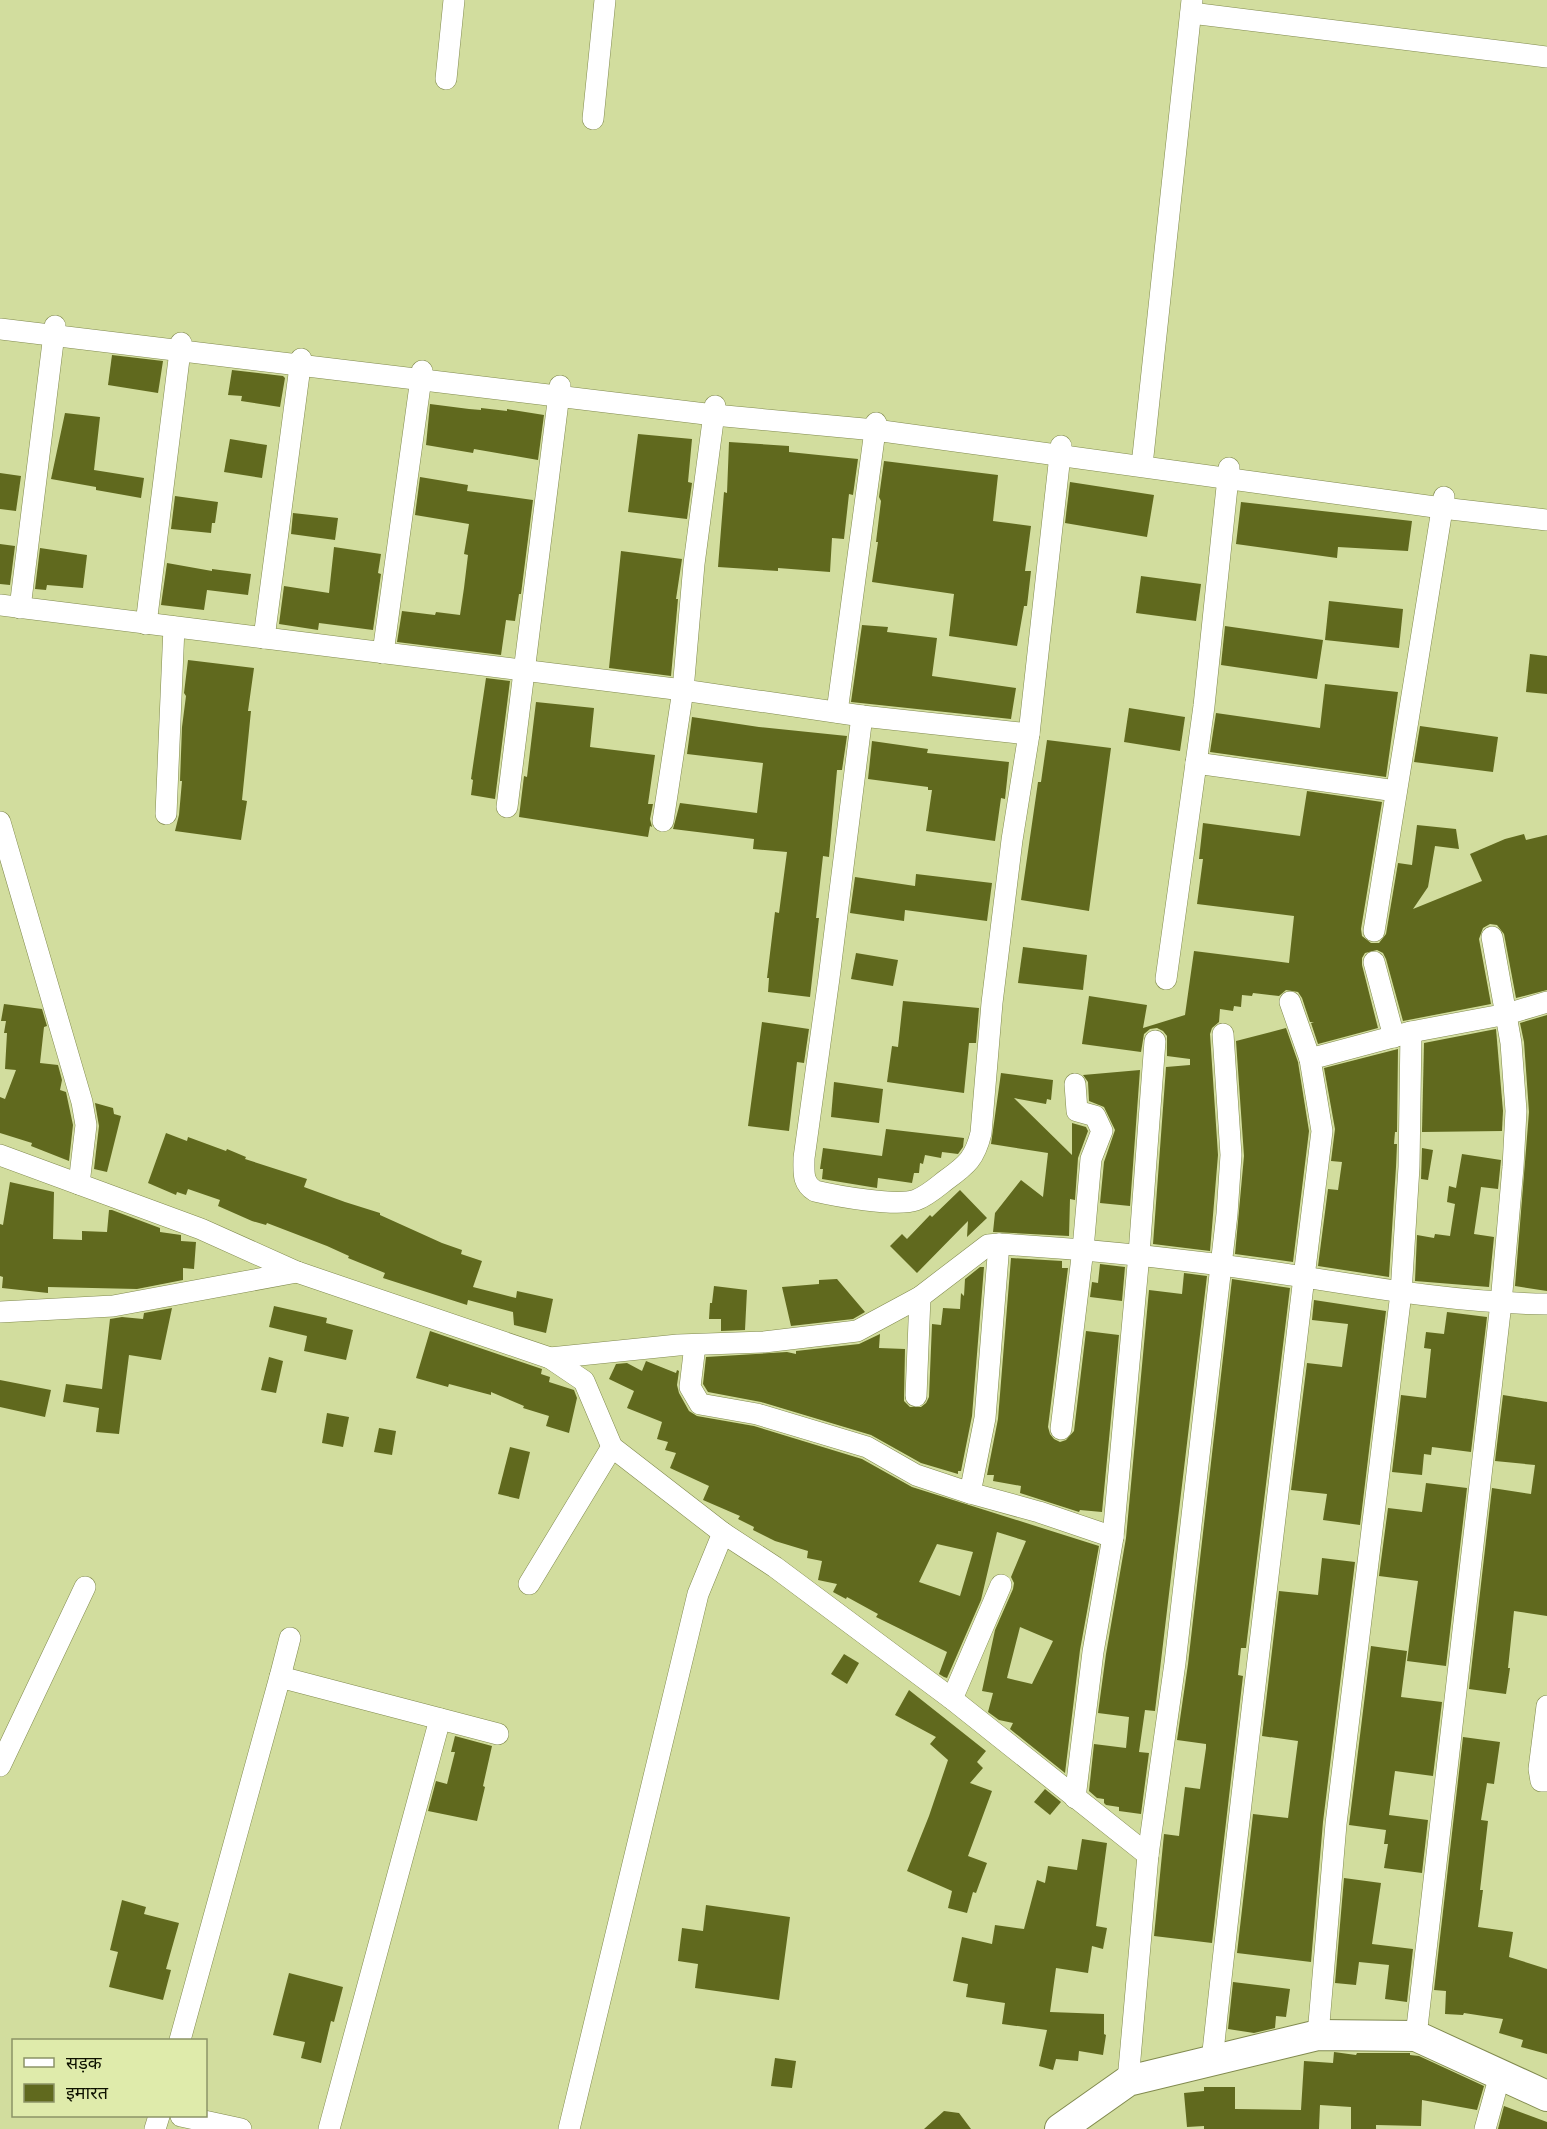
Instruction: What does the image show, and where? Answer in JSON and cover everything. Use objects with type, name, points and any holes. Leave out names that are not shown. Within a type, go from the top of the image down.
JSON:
[{"type":"street","points":[[446,79],[454,0]]},
{"type":"street","points":[[593,119],[605,0]]},
{"type":"street","points":[[1143,456],[1191,7],[1547,57]]},
{"type":"street","points":[[0,320],[55,330],[300,362],[714,410],[876,426],[1443,503],[1547,520]]},
{"type":"street","points":[[0,329],[55,330]]},
{"type":"street","points":[[55,330],[5,607],[683,690],[862,716],[1029,734]]},
{"type":"street","points":[[146,624],[180,346]]},
{"type":"street","points":[[264,638],[300,362]]},
{"type":"street","points":[[383,653],[422,376]]},
{"type":"street","points":[[507,807],[560,391]]},
{"type":"street","points":[[663,821],[683,690],[694,564],[714,410]]},
{"type":"street","points":[[837,712],[876,426]]},
{"type":"street","points":[[1060,451],[1143,456],[1228,473]]},
{"type":"street","points":[[862,716],[830,978],[804,1158],[804,1179],[807,1187],[815,1191],[894,1203],[915,1201],[967,1165],[978,1146],[981,1133],[992,1003],[1012,840],[1029,734],[1060,451]]},
{"type":"street","points":[[1166,979],[1196,763],[1228,473]]},
{"type":"street","points":[[1374,931],[1443,503]]},
{"type":"street","points":[[166,814],[174,627]]},
{"type":"street","points":[[1196,763],[1396,791]]},
{"type":"street","points":[[0,822],[82,1102],[86,1125],[79,1184]]},
{"type":"street","points":[[1416,2036],[1501,1303],[1516,1111],[1507,1014],[1492,937]]},
{"type":"street","points":[[1318,2035],[1336,1824],[1401,1293],[1409,1167],[1403,1035],[1374,962]]},
{"type":"street","points":[[1212,2061],[1236,1836],[1322,1131],[1310,1059],[1290,1002]]},
{"type":"street","points":[[1310,1059],[1403,1035],[1507,1014],[1547,1002]]},
{"type":"street","points":[[1128,2081],[1148,1855],[1175,1663],[1221,1264],[1231,1155],[1222,1034]]},
{"type":"street","points":[[1075,1798],[1093,1652],[1113,1537],[1139,1254],[1155,1041]]},
{"type":"street","points":[[1061,1429],[1083,1249],[1091,1159],[1102,1131],[1095,1116],[1077,1111],[1075,1084]]},
{"type":"street","points":[[0,1155],[201,1230],[297,1272],[549,1358],[584,1381],[612,1448],[723,1533],[775,1567],[952,1699],[1148,1855]]},
{"type":"street","points":[[549,1358],[695,1345],[764,1342],[857,1332],[920,1297],[988,1245],[999,1244],[1139,1254],[1221,1264],[1401,1293],[1501,1303],[1547,1304]]},
{"type":"street","points":[[970,1493],[985,1418],[999,1244]]},
{"type":"street","points":[[0,1312],[113,1306],[297,1272]]},
{"type":"street","points":[[916,1396],[920,1297]]},
{"type":"street","points":[[695,1345],[690,1387],[700,1404],[757,1414],[867,1447],[916,1475],[1113,1537]]},
{"type":"street","points":[[529,1584],[612,1448]]},
{"type":"street","points":[[569,2129],[698,1594],[723,1533]]},
{"type":"street","points":[[952,1699],[1001,1585]]},
{"type":"street","points":[[0,1766],[85,1587]]},
{"type":"street","points":[[180,2039],[290,1638]]},
{"type":"street","points":[[280,1677],[498,1734]]},
{"type":"street","points":[[1547,1706],[1539,1769],[1541,1781],[1547,1781]]},
{"type":"street","points":[[329,2129],[440,1719]]},
{"type":"street","points":[[1060,2129],[1128,2081],[1318,2035],[1416,2036],[1547,2096]]},
{"type":"street","points":[[1485,2129],[1500,2075]]},
{"type":"street","points":[[190,2117],[241,2129]]},
{"type":"building","points":[[112,355],[163,361],[158,393],[108,385]]},
{"type":"building","points":[[232,370],[283,376],[285,378],[280,407],[241,401],[242,396],[228,395]]},
{"type":"building","points":[[430,404],[481,410],[481,408],[507,411],[507,409],[544,415],[538,460],[474,449],[473,453],[426,445]]},
{"type":"building","points":[[65,413],[100,417],[94,470],[144,478],[141,498],[51,479]]},
{"type":"building","points":[[638,434],[692,439],[688,482],[692,483],[687,519],[628,512]]},
{"type":"building","points":[[230,439],[267,445],[262,478],[224,472]]},
{"type":"building","points":[[729,442],[789,446],[789,452],[858,459],[853,495],[849,494],[844,539],[832,538],[830,572],[718,567],[724,492],[727,493]]},
{"type":"building","points":[[884,461],[998,475],[993,521],[1031,526],[1025,571],[1031,571],[1027,606],[1024,606],[1017,646],[949,636],[954,594],[872,582],[878,542],[876,542],[881,501],[879,497]]},
{"type":"building","points":[[0,473],[21,476],[16,511],[0,509]]},
{"type":"building","points":[[420,477],[468,485],[467,491],[533,500],[521,594],[519,594],[515,621],[506,620],[501,655],[397,642],[402,611],[460,615],[464,588],[468,555],[464,554],[469,524],[415,515]]},
{"type":"building","points":[[1070,482],[1154,495],[1147,537],[1065,523]]},
{"type":"building","points":[[175,496],[218,502],[211,533],[171,529]]},
{"type":"building","points":[[1241,502],[1412,521],[1408,551],[1338,547],[1337,558],[1236,544]]},
{"type":"building","points":[[293,513],[338,518],[335,540],[291,534]]},
{"type":"building","points":[[0,544],[15,546],[10,585],[0,584]]},
{"type":"building","points":[[334,547],[381,554],[378,573],[381,574],[373,630],[319,623],[318,630],[279,624],[284,586],[329,593]]},
{"type":"building","points":[[40,548],[87,555],[83,588],[47,585],[46,590],[35,589]]},
{"type":"building","points":[[621,551],[682,559],[676,599],[678,599],[671,676],[609,668]]},
{"type":"building","points":[[167,563],[212,571],[212,569],[251,574],[248,595],[207,590],[204,610],[161,605]]},
{"type":"building","points":[[1141,576],[1201,584],[1196,621],[1136,613]]},
{"type":"building","points":[[1329,601],[1403,609],[1399,648],[1325,640]]},
{"type":"building","points":[[862,625],[888,627],[887,632],[937,638],[932,676],[1016,688],[1011,719],[851,702]]},
{"type":"building","points":[[1225,626],[1323,640],[1317,679],[1221,665]]},
{"type":"building","points":[[1530,654],[1547,656],[1547,694],[1526,692]]},
{"type":"building","points":[[188,660],[254,668],[248,711],[251,711],[242,800],[247,801],[241,840],[175,831],[182,781],[180,781],[182,727]]},
{"type":"building","points":[[486,678],[510,681],[495,799],[471,795],[473,780],[471,779]]},
{"type":"building","points":[[1325,684],[1398,692],[1386,777],[1210,752],[1216,713],[1320,728]]},
{"type":"building","points":[[536,702],[594,708],[590,747],[655,755],[648,804],[653,804],[650,819],[652,827],[650,826],[648,837],[519,817],[524,776],[527,777]]},
{"type":"building","points":[[1129,708],[1185,717],[1180,751],[1124,742]]},
{"type":"building","points":[[692,717],[847,736],[842,770],[837,770],[829,857],[823,856],[810,997],[768,992],[769,978],[767,978],[775,912],[779,913],[787,852],[753,849],[754,839],[673,829],[680,803],[757,813],[763,763],[687,754]]},
{"type":"building","points":[[1420,726],[1498,737],[1493,772],[1414,762]]},
{"type":"building","points":[[1047,740],[1111,748],[1089,911],[1021,900],[1038,782],[1041,782]]},
{"type":"building","points":[[872,741],[928,749],[927,753],[1009,762],[1005,799],[1001,798],[995,841],[926,831],[932,790],[928,790],[928,787],[868,779]]},
{"type":"building","points":[[1307,791],[1382,802],[1361,929],[1362,936],[1371,943],[1379,943],[1386,934],[1398,863],[1412,865],[1417,825],[1456,829],[1459,849],[1435,846],[1428,887],[1413,909],[1482,881],[1470,854],[1505,839],[1524,834],[1526,840],[1547,835],[1547,990],[1516,998],[1504,934],[1497,925],[1490,924],[1483,928],[1479,939],[1491,1004],[1403,1021],[1386,959],[1383,953],[1377,950],[1365,953],[1362,965],[1378,1028],[1318,1044],[1311,1023],[1314,1022],[1310,1022],[1302,998],[1298,992],[1286,990],[1279,996],[1253,993],[1252,996],[1242,995],[1241,1007],[1234,1006],[1233,1011],[1220,1009],[1219,1022],[1212,1028],[1210,1034],[1218,1155],[1210,1251],[1153,1244],[1166,1067],[1190,1065],[1190,1059],[1167,1056],[1167,1036],[1157,1028],[1150,1029],[1144,1034],[1141,1052],[1082,1044],[1089,996],[1147,1005],[1143,1028],[1185,1015],[1194,951],[1289,963],[1294,916],[1197,904],[1203,859],[1199,859],[1203,823],[1300,836]]},
{"type":"building","points":[[916,874],[992,883],[987,921],[905,910],[904,921],[850,913],[855,877],[915,886]]},
{"type":"building","points":[[1023,947],[1087,955],[1083,990],[1018,983]]},
{"type":"building","points":[[856,953],[898,960],[893,986],[851,979]]},
{"type":"building","points":[[903,1001],[979,1008],[976,1043],[969,1043],[964,1093],[887,1082],[892,1046],[898,1047]]},
{"type":"building","points":[[4,1004],[42,1009],[47,1026],[44,1027],[40,1063],[58,1065],[62,1080],[60,1090],[66,1092],[73,1125],[69,1161],[31,1146],[32,1143],[0,1133],[0,1097],[5,1099],[16,1070],[5,1069],[6,1021],[1,1021]]},
{"type":"building","points":[[1547,1015],[1547,1291],[1515,1286],[1529,1112],[1524,1042],[1520,1023]]},
{"type":"building","points":[[762,1022],[809,1029],[804,1063],[797,1062],[789,1131],[748,1126]]},
{"type":"building","points":[[1286,1028],[1298,1062],[1309,1131],[1293,1262],[1235,1254],[1244,1156],[1236,1041]]},
{"type":"building","points":[[1496,1029],[1503,1111],[1502,1131],[1422,1132],[1424,1043]]},
{"type":"building","points":[[1398,1049],[1397,1132],[1395,1132],[1394,1144],[1397,1144],[1389,1277],[1318,1266],[1328,1189],[1338,1190],[1342,1162],[1331,1161],[1335,1129],[1324,1068]]},
{"type":"building","points":[[1140,1070],[1130,1206],[1100,1203],[1104,1162],[1115,1130],[1104,1107],[1089,1101],[1088,1082],[1083,1075]]},
{"type":"building","points":[[1001,1073],[1053,1080],[1051,1100],[1047,1099],[1046,1104],[1014,1098],[1072,1155],[1072,1123],[1086,1127],[1088,1131],[1078,1158],[1075,1200],[1070,1199],[1069,1236],[993,1232],[995,1213],[1021,1180],[1043,1197],[1048,1153],[991,1144]]},
{"type":"building","points":[[834,1082],[883,1089],[879,1123],[831,1117]]},
{"type":"building","points":[[95,1103],[113,1108],[114,1114],[121,1116],[107,1172],[94,1169],[99,1126]]},
{"type":"building","points":[[886,1129],[964,1138],[963,1147],[958,1154],[942,1152],[941,1158],[925,1155],[923,1164],[920,1163],[919,1173],[914,1173],[912,1183],[878,1178],[877,1188],[822,1179],[823,1169],[820,1169],[823,1148],[882,1156]]},
{"type":"building","points":[[166,1133],[187,1141],[188,1137],[226,1151],[227,1149],[246,1157],[245,1159],[307,1179],[304,1187],[380,1213],[380,1215],[442,1243],[462,1250],[461,1254],[482,1261],[473,1287],[516,1298],[517,1291],[553,1299],[546,1333],[514,1325],[513,1312],[468,1300],[467,1305],[383,1278],[385,1273],[348,1258],[349,1256],[327,1246],[267,1223],[266,1225],[252,1221],[218,1206],[220,1200],[188,1189],[186,1195],[177,1192],[176,1195],[148,1183]]},
{"type":"building","points":[[1422,1148],[1433,1150],[1428,1180],[1421,1179]]},
{"type":"building","points":[[1462,1154],[1501,1160],[1498,1189],[1481,1187],[1474,1234],[1494,1237],[1489,1287],[1415,1281],[1417,1235],[1434,1238],[1435,1234],[1450,1236],[1455,1204],[1447,1202],[1449,1186],[1456,1188]]},
{"type":"building","points":[[10,1182],[54,1192],[53,1239],[82,1240],[82,1231],[107,1232],[109,1210],[112,1210],[160,1228],[160,1232],[181,1235],[181,1241],[196,1242],[194,1269],[183,1268],[183,1280],[137,1289],[48,1287],[48,1293],[2,1288],[0,1224],[3,1225]]},
{"type":"building","points":[[960,1190],[987,1218],[967,1237],[968,1221],[917,1273],[890,1246],[902,1234],[907,1239],[930,1215],[932,1217]]},
{"type":"building","points":[[1011,1258],[1062,1261],[1062,1268],[1068,1268],[1048,1427],[1054,1439],[1060,1442],[1066,1440],[1074,1431],[1086,1331],[1119,1335],[1102,1512],[1080,1510],[1079,1512],[1020,1493],[1021,1486],[993,1481],[994,1475],[987,1475],[998,1419]]},
{"type":"building","points":[[1100,1264],[1125,1267],[1122,1301],[1090,1297],[1092,1282],[1098,1283]]},
{"type":"building","points":[[980,1267],[984,1267],[972,1416],[961,1471],[958,1471],[958,1474],[921,1463],[871,1435],[761,1402],[708,1392],[703,1384],[706,1357],[787,1352],[796,1354],[796,1351],[859,1344],[880,1334],[879,1348],[905,1349],[904,1401],[910,1407],[921,1407],[929,1397],[932,1324],[941,1325],[943,1308],[960,1309],[961,1293],[964,1296],[965,1279]]},
{"type":"building","points":[[1184,1273],[1207,1276],[1155,1711],[1145,1710],[1139,1752],[1149,1753],[1141,1814],[1119,1811],[1119,1807],[1106,1805],[1104,1799],[1097,1798],[1089,1791],[1094,1744],[1126,1748],[1129,1717],[1098,1713],[1126,1538],[1149,1290],[1182,1294]]},
{"type":"building","points":[[837,1279],[865,1312],[853,1319],[791,1326],[782,1287],[819,1284],[819,1280]]},
{"type":"building","points":[[1232,1279],[1290,1288],[1246,1648],[1241,1648],[1238,1675],[1243,1676],[1212,1943],[1154,1936],[1164,1834],[1179,1836],[1185,1787],[1200,1789],[1206,1748],[1206,1744],[1177,1740],[1188,1664]]},
{"type":"building","points":[[714,1286],[747,1290],[745,1330],[721,1331],[721,1319],[709,1319]]},
{"type":"building","points":[[1314,1300],[1386,1311],[1360,1525],[1323,1520],[1327,1494],[1291,1490],[1307,1363],[1342,1367],[1348,1324],[1312,1320]]},
{"type":"building","points":[[274,1306],[327,1318],[326,1323],[353,1330],[346,1360],[304,1351],[307,1336],[269,1327]]},
{"type":"building","points":[[172,1308],[161,1360],[129,1355],[119,1434],[96,1432],[99,1408],[63,1402],[66,1384],[102,1389],[110,1319],[122,1317],[143,1319],[144,1313]]},
{"type":"building","points":[[1447,1312],[1487,1317],[1471,1452],[1432,1447],[1431,1455],[1424,1454],[1422,1475],[1392,1472],[1401,1395],[1426,1398],[1431,1349],[1424,1348],[1426,1332],[1444,1334]]},
{"type":"building","points":[[430,1331],[542,1369],[541,1374],[550,1377],[549,1382],[574,1390],[577,1398],[569,1433],[546,1426],[549,1416],[523,1408],[524,1406],[491,1392],[491,1395],[416,1378]]},
{"type":"building","points":[[269,1357],[283,1361],[276,1393],[261,1390]]},
{"type":"building","points":[[646,1361],[676,1373],[677,1370],[679,1371],[677,1385],[679,1393],[689,1411],[697,1416],[754,1426],[862,1459],[912,1487],[1099,1546],[1080,1650],[1065,1773],[1010,1729],[1013,1723],[999,1720],[988,1712],[993,1693],[982,1691],[995,1630],[1013,1589],[1014,1583],[1011,1577],[1026,1541],[997,1532],[981,1600],[947,1678],[944,1677],[939,1674],[947,1652],[876,1617],[878,1614],[847,1597],[846,1599],[833,1592],[837,1584],[818,1580],[822,1561],[807,1558],[808,1551],[775,1541],[753,1530],[754,1527],[738,1519],[740,1516],[703,1500],[709,1486],[670,1468],[676,1453],[665,1450],[668,1442],[657,1439],[662,1422],[627,1408],[634,1391],[609,1379],[616,1364],[627,1363],[642,1371]],"holes":[[[937,1544],[973,1552],[960,1596],[919,1582]],[[1020,1627],[1053,1641],[1032,1684],[1007,1678]]]},
{"type":"building","points":[[0,1380],[51,1390],[45,1417],[0,1407]]},
{"type":"building","points":[[1503,1395],[1547,1402],[1547,1616],[1514,1611],[1506,1694],[1469,1689],[1492,1488],[1531,1494],[1535,1465],[1495,1461]]},
{"type":"building","points":[[327,1413],[349,1417],[343,1447],[322,1443]]},
{"type":"building","points":[[379,1428],[396,1431],[392,1455],[374,1452]]},
{"type":"building","points":[[510,1447],[530,1452],[519,1499],[498,1494]]},
{"type":"building","points":[[1426,1483],[1467,1488],[1446,1666],[1407,1661],[1418,1581],[1379,1576],[1388,1508],[1422,1512]]},
{"type":"building","points":[[1322,1558],[1355,1562],[1323,1822],[1311,1962],[1237,1953],[1253,1814],[1288,1818],[1298,1741],[1262,1736],[1279,1591],[1318,1595]]},
{"type":"building","points":[[1371,1646],[1407,1651],[1401,1697],[1442,1702],[1433,1776],[1395,1771],[1389,1815],[1428,1820],[1422,1873],[1384,1868],[1388,1844],[1384,1844],[1386,1830],[1349,1825]]},
{"type":"building","points":[[844,1654],[859,1663],[847,1684],[831,1674]]},
{"type":"building","points":[[909,1690],[986,1751],[977,1762],[983,1768],[970,1783],[992,1791],[968,1856],[987,1863],[976,1893],[973,1892],[967,1913],[948,1908],[952,1891],[907,1871],[948,1760],[930,1744],[936,1737],[895,1715]]},
{"type":"building","points":[[455,1736],[492,1746],[477,1821],[428,1811],[436,1781],[447,1784],[455,1752],[451,1752]]},
{"type":"building","points":[[1463,1737],[1500,1742],[1494,1784],[1487,1783],[1481,1820],[1488,1821],[1478,1927],[1513,1932],[1509,1957],[1547,1969],[1547,2054],[1521,2047],[1523,2040],[1499,2033],[1503,2019],[1464,2013],[1463,2015],[1445,2014],[1446,1991],[1434,1990]]},
{"type":"building","points":[[1045,1789],[1061,1802],[1050,1815],[1034,1802]]},
{"type":"building","points":[[1082,1839],[1107,1843],[1096,1926],[1107,1928],[1103,1949],[1092,1946],[1088,1973],[1056,1968],[1050,2012],[1104,2014],[1104,2034],[1106,2035],[1103,2055],[1079,2051],[1078,2061],[1056,2059],[1053,2070],[1039,2066],[1047,2030],[1002,2024],[1005,2003],[966,1997],[968,1984],[953,1981],[962,1937],[992,1944],[995,1925],[1024,1929],[1037,1880],[1045,1883],[1048,1866],[1077,1870]]},
{"type":"building","points":[[1344,1878],[1381,1883],[1372,1944],[1413,1949],[1407,2002],[1385,1999],[1389,1965],[1359,1962],[1356,1985],[1335,1983]]},
{"type":"building","points":[[122,1900],[146,1907],[144,1914],[179,1923],[166,1969],[171,1970],[163,2000],[109,1987],[118,1952],[110,1950]]},
{"type":"building","points":[[706,1905],[790,1917],[779,2000],[695,1988],[698,1964],[678,1961],[682,1928],[703,1931]]},
{"type":"building","points":[[289,1973],[343,1987],[334,2022],[331,2021],[321,2063],[301,2058],[305,2042],[273,2035]]},
{"type":"building","points":[[1233,1982],[1290,1989],[1286,2017],[1276,2016],[1275,2028],[1254,2033],[1228,2029]]},
{"type":"building","points":[[1334,2052],[1356,2055],[1357,2053],[1410,2053],[1410,2055],[1419,2056],[1484,2086],[1477,2110],[1422,2100],[1421,2126],[1376,2125],[1376,2129],[1351,2129],[1351,2107],[1320,2105],[1319,2129],[1187,2127],[1184,2093],[1204,2091],[1204,2087],[1235,2087],[1235,2109],[1301,2110],[1304,2061],[1333,2063]]},
{"type":"building","points":[[775,2058],[796,2061],[792,2088],[771,2086]]},
{"type":"building","points":[[1504,2106],[1547,2122],[1547,2129],[1498,2129]]},
{"type":"building","points":[[944,2111],[959,2113],[971,2129],[924,2129]]}]
